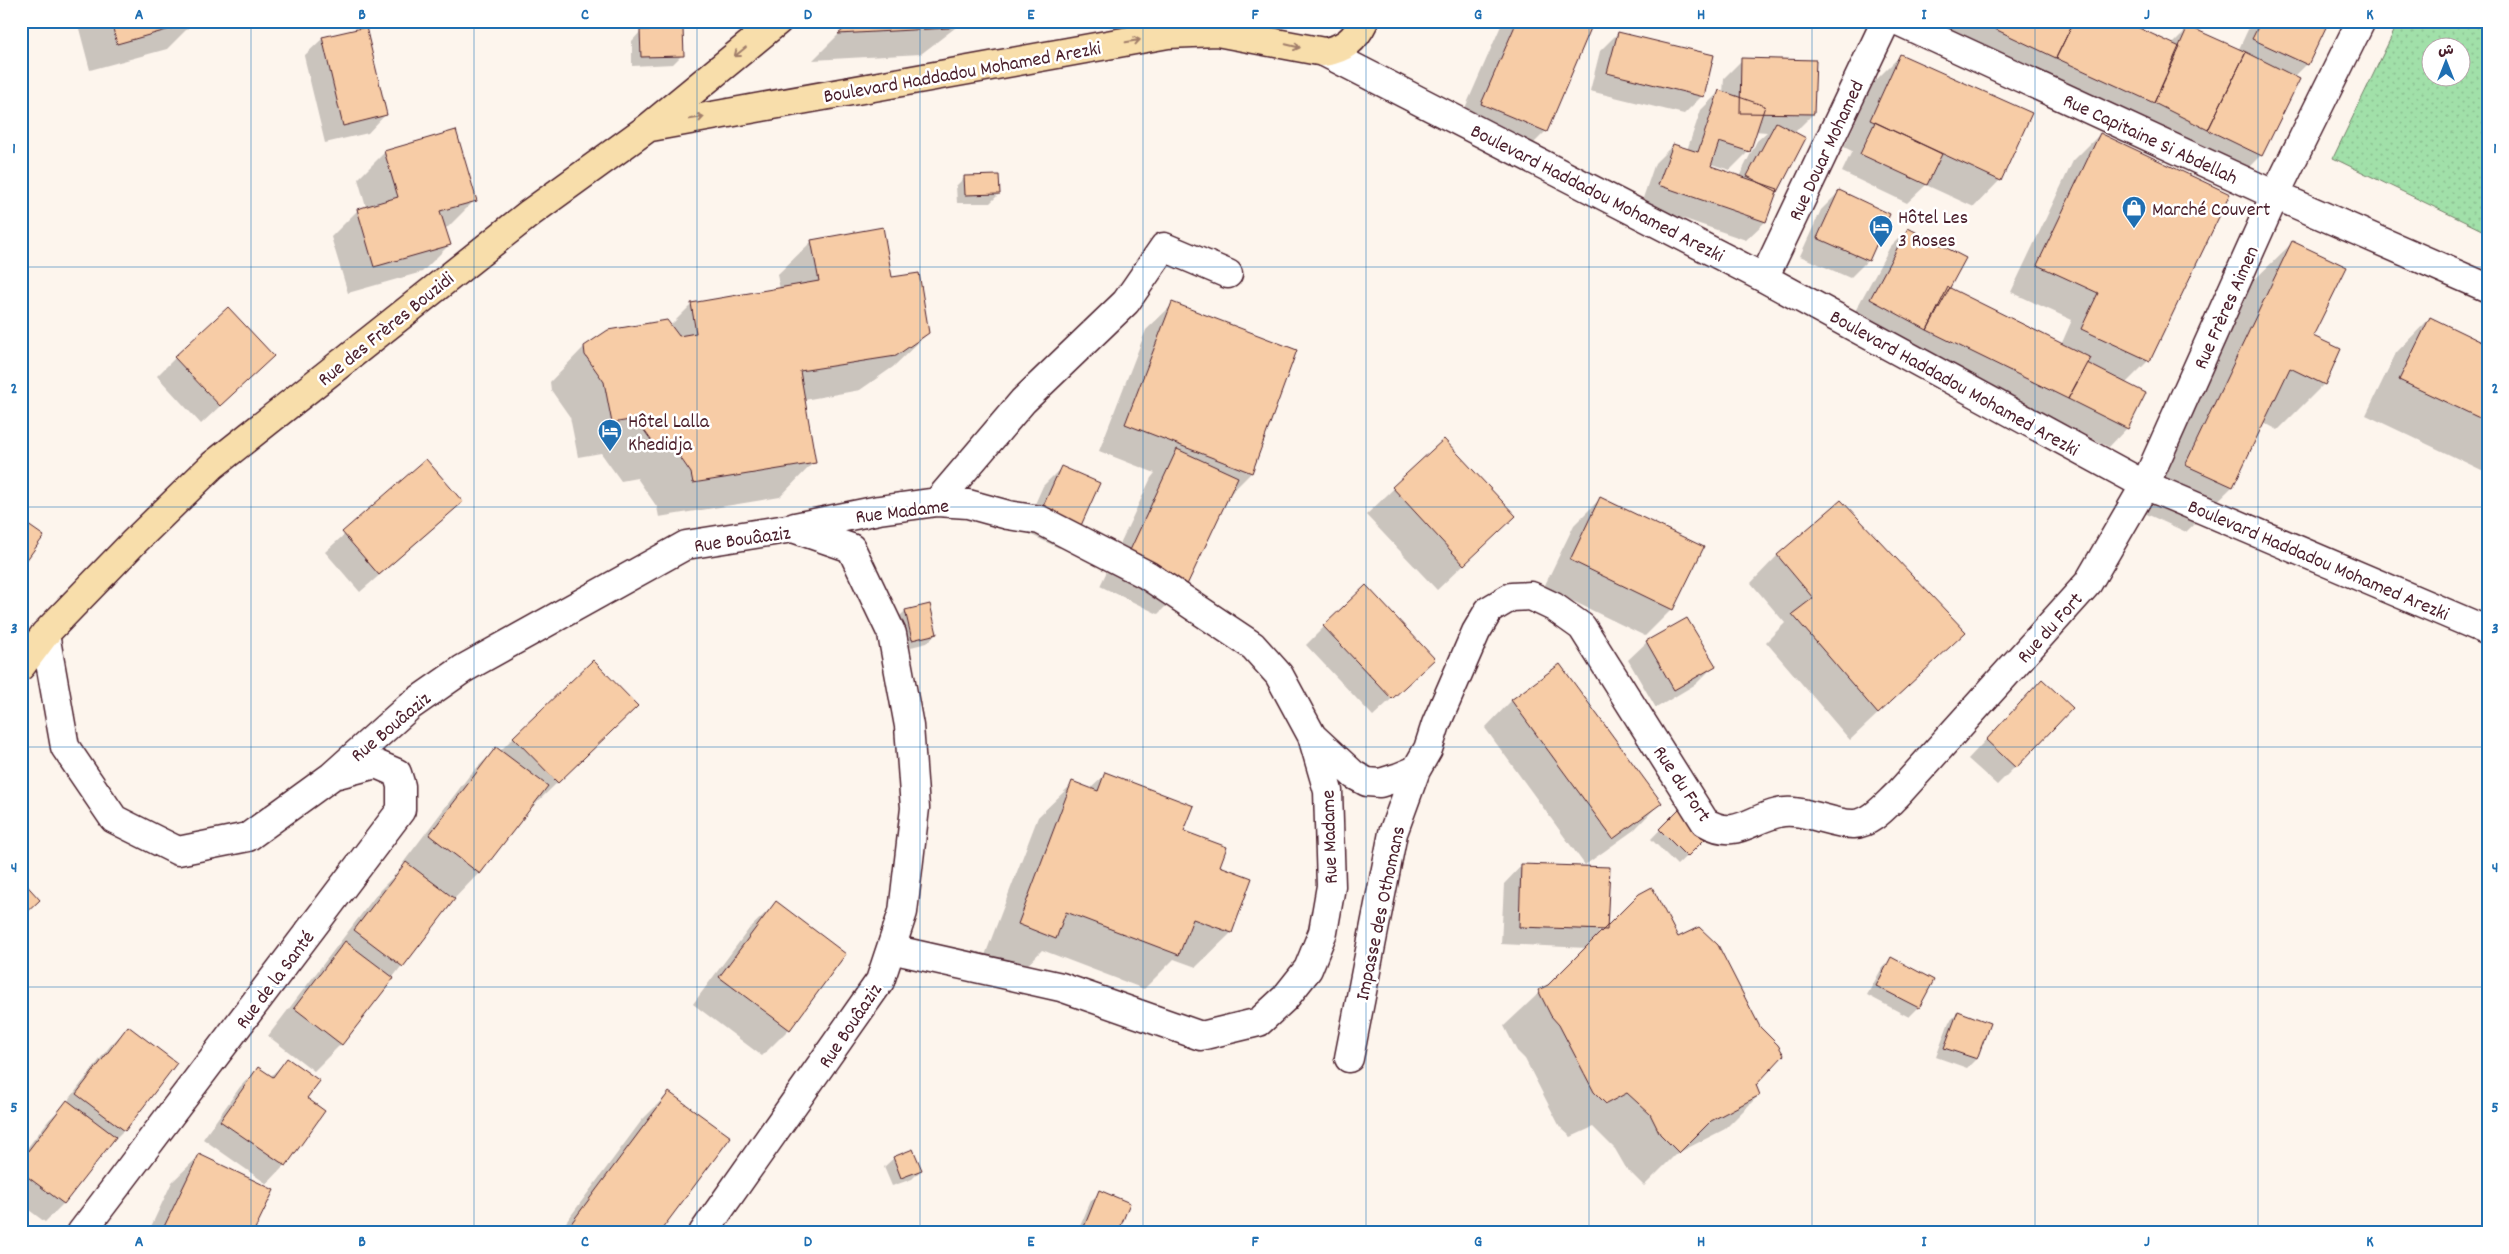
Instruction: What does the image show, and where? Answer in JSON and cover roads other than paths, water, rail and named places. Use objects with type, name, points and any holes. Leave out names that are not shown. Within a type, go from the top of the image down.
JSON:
[{"type":"main road","name":"Rue des Frères Bouzidi","points":[[21,666],[45,634],[134,542],[213,465],[530,213],[649,127],[778,21]]},
{"type":"main road","points":[[1324,52],[1337,50],[1348,44],[1357,35],[1364,21]]},
{"type":"main road","name":"Boulevard Haddadou Mohamed Arezki","points":[[649,127],[1168,34],[1217,32],[1324,52]]},
{"type":"street","name":"Rue Douar Mohamed","points":[[1764,278],[1886,21]]},
{"type":"street","name":"Rue Capitaine Si Abdellah","points":[[1898,21],[2275,195],[2488,288]]},
{"type":"street","name":"Rue Frères Aimen","points":[[2145,485],[2275,195],[2361,21]]},
{"type":"street","name":"Boulevard Haddadou Mohamed Arezki","points":[[1324,52],[1764,278],[2145,485],[2488,631]]},
{"type":"street","points":[[937,502],[1023,402],[1126,302],[1164,247],[1228,274]]},
{"type":"street","name":"Rue du Fort","points":[[1416,770],[1428,749],[1436,724],[1476,632],[1489,610],[1511,597],[1531,596],[1554,607],[1582,627],[1705,822],[1718,830],[1736,830],[1779,812],[1804,814],[1854,824],[1872,818],[1898,794],[2088,583],[2145,485]]},
{"type":"street","name":"Rue Madame","points":[[793,528],[879,510],[937,502],[968,504],[1008,515],[1040,520],[1147,575],[1253,646],[1279,675],[1312,736],[1328,791],[1331,886],[1322,932],[1308,970],[1285,998],[1259,1022],[1201,1036],[1062,987],[891,949]]},
{"type":"street","name":"Rue Bouâaziz","points":[[45,634],[65,747],[114,819],[178,851],[248,836],[332,776],[410,706],[462,669],[686,545],[793,528],[851,548],[892,634],[909,726],[915,808],[903,912],[880,981],[703,1233]]},
{"type":"street","points":[[1312,736],[1354,775],[1367,782],[1380,784],[1416,770]]},
{"type":"street","name":"Rue de la Santé","points":[[81,1233],[402,810],[402,786],[397,773],[376,764],[332,776]]},
{"type":"street","name":"Impasse des Othomans","points":[[1349,1058],[1393,833],[1416,770]]},
{"type":"place","name":"Marché Couvert","points":[[2134,229]]},
{"type":"place","name":"Hôtel Les 3 Roses","points":[[1881,248]]},
{"type":"place","name":"Hôtel Lalla Khedidja","points":[[610,452]]}]
